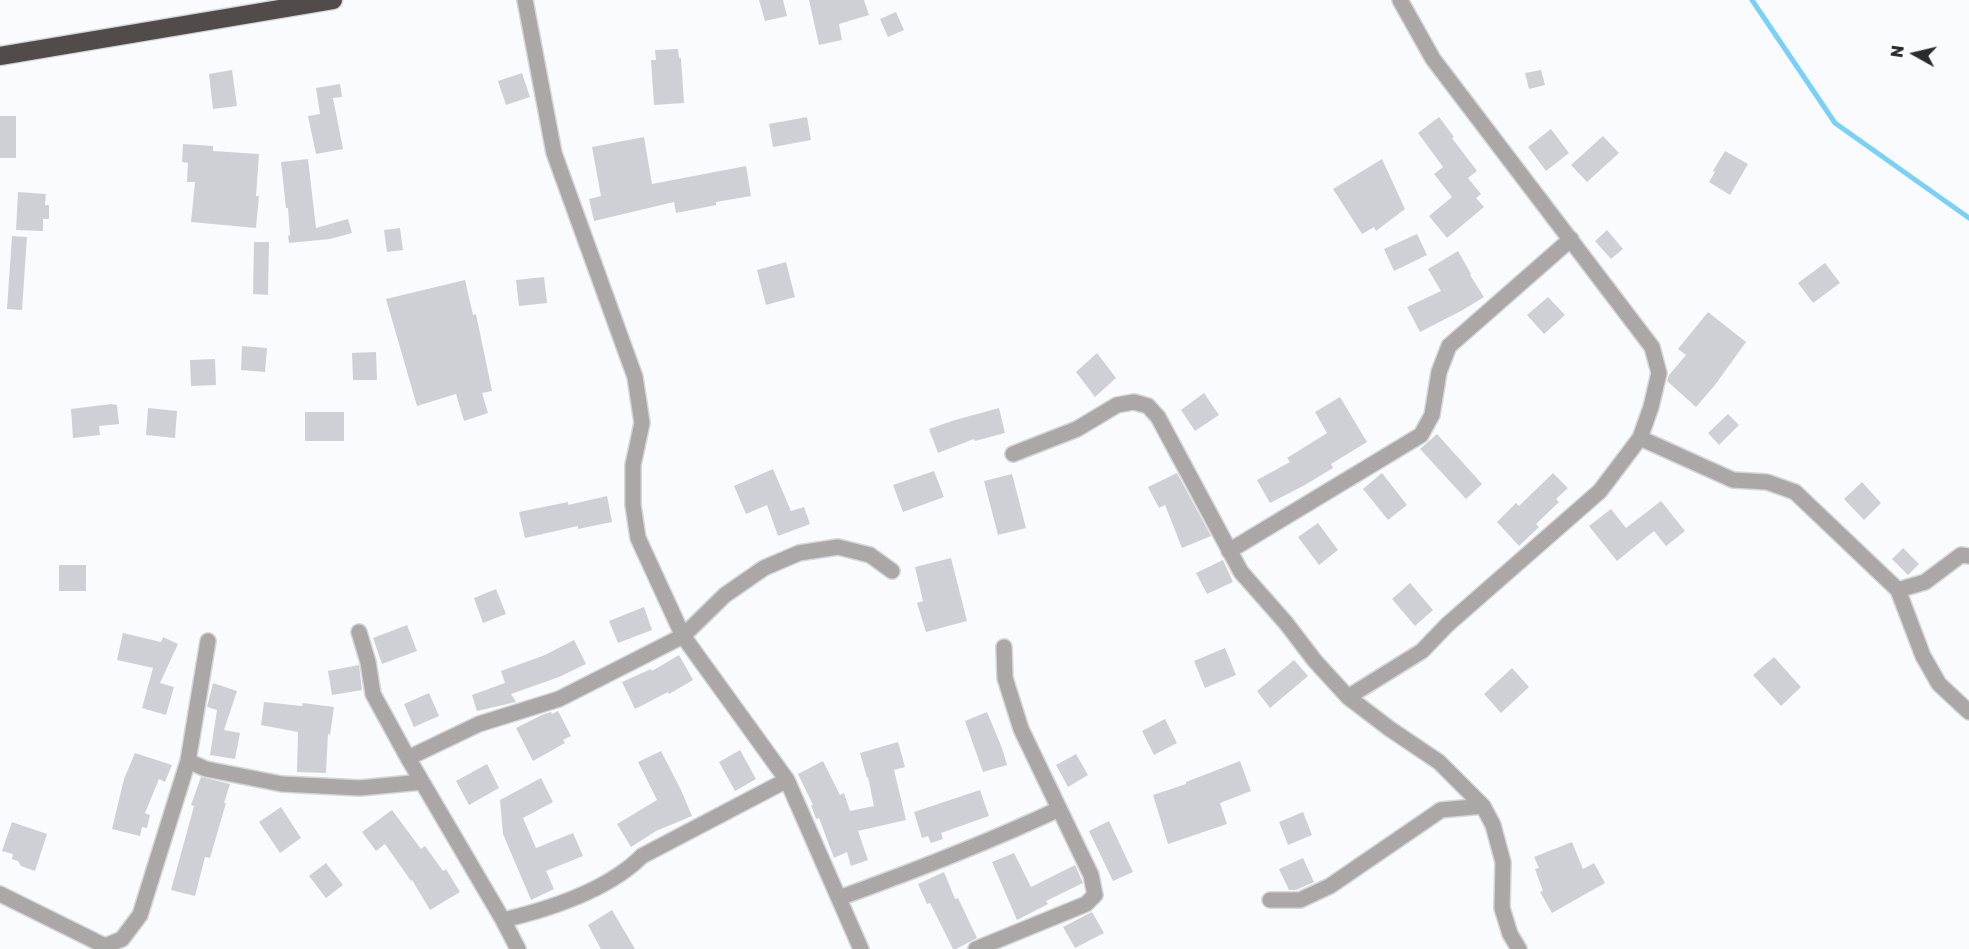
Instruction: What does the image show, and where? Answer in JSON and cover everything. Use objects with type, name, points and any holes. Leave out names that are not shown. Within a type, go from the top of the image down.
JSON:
[{"type":"highway","points":[[0,56],[333,0]]},
{"type":"street","points":[[525,0],[555,153],[634,377],[642,423],[633,465],[633,505],[638,538],[683,636],[787,780],[861,949]]},
{"type":"street","points":[[1348,697],[1422,651],[1447,625],[1600,491],[1640,438],[1651,407],[1659,373],[1652,347],[1433,59],[1400,0]]},
{"type":"street","points":[[1229,551],[1421,435],[1432,415],[1439,372],[1449,346],[1571,239]]},
{"type":"street","points":[[1013,454],[1077,429],[1117,405],[1134,402],[1148,406],[1158,417],[1241,572],[1286,622],[1315,661],[1348,697],[1439,762],[1483,806],[1493,825],[1503,862],[1502,908],[1510,934],[1519,949]]},
{"type":"street","points":[[1640,438],[1733,480],[1767,482],[1795,492],[1898,590],[1923,656],[1939,684],[1969,712]]},
{"type":"street","points":[[408,758],[479,724],[559,699],[683,636],[725,595],[764,568],[799,553],[838,547],[870,555],[892,571]]},
{"type":"street","points":[[1898,590],[1925,582],[1961,555],[1969,556]]},
{"type":"street","points":[[359,632],[368,662],[373,694],[518,949]]},
{"type":"street","points":[[0,894],[105,946],[122,939],[140,915],[188,761],[194,714],[208,641]]},
{"type":"street","points":[[976,949],[1086,904],[1095,896],[1090,875],[1021,729],[1005,678],[1004,647]]},
{"type":"street","points":[[188,761],[206,769],[282,784],[360,788],[422,782]]},
{"type":"street","points":[[503,920],[540,912],[594,888],[627,871],[642,856],[787,780]]},
{"type":"street","points":[[1270,900],[1300,900],[1330,886],[1441,810],[1483,806]]},
{"type":"street","points":[[839,898],[940,862],[1059,809]]},
{"type":"building","points":[[759,0],[783,0],[787,16],[765,21]]},
{"type":"building","points":[[809,0],[864,0],[869,15],[839,24],[842,40],[819,45]]},
{"type":"building","points":[[896,12],[904,30],[888,37],[880,19]]},
{"type":"building","points":[[678,49],[679,58],[681,58],[684,103],[654,105],[651,60],[656,60],[655,50]]},
{"type":"building","points":[[232,70],[237,106],[213,109],[209,74]]},
{"type":"building","points":[[1541,70],[1545,85],[1529,89],[1525,73]]},
{"type":"building","points":[[522,73],[530,97],[506,105],[498,81]]},
{"type":"building","points":[[340,84],[342,97],[333,98],[343,149],[316,154],[308,116],[320,114],[316,88]]},
{"type":"building","points":[[0,116],[16,116],[16,158],[0,158]]},
{"type":"building","points":[[807,117],[811,140],[773,147],[769,124]]},
{"type":"building","points":[[1439,117],[1477,171],[1468,178],[1481,194],[1476,198],[1484,207],[1447,238],[1429,216],[1452,197],[1434,174],[1443,167],[1418,133]]},
{"type":"building","points":[[1551,129],[1569,153],[1546,171],[1528,147]]},
{"type":"building","points":[[1603,136],[1619,153],[1587,182],[1571,165]]},
{"type":"building","points":[[644,137],[652,184],[746,166],[751,196],[716,202],[716,205],[676,213],[674,202],[594,221],[589,199],[601,196],[592,147]]},
{"type":"building","points":[[183,144],[213,146],[213,151],[259,154],[256,228],[191,222],[195,182],[187,182],[188,163],[182,162]]},
{"type":"building","points":[[1725,151],[1748,164],[1730,195],[1709,182]]},
{"type":"building","points":[[308,159],[316,228],[348,219],[352,233],[330,239],[289,243],[288,208],[286,208],[281,162]]},
{"type":"building","points":[[1382,159],[1405,209],[1376,231],[1374,227],[1362,234],[1333,189]]},
{"type":"building","points":[[18,192],[46,194],[45,205],[49,205],[49,219],[43,219],[43,231],[16,230]]},
{"type":"building","points":[[400,228],[403,250],[387,252],[384,230]]},
{"type":"building","points":[[1607,230],[1623,249],[1611,259],[1595,241]]},
{"type":"building","points":[[1417,234],[1427,255],[1394,271],[1384,249]]},
{"type":"building","points":[[12,236],[27,237],[22,310],[7,309]]},
{"type":"building","points":[[254,242],[269,242],[268,295],[253,294]]},
{"type":"building","points":[[1458,251],[1484,297],[1420,332],[1407,307],[1441,291],[1428,269]]},
{"type":"building","points":[[786,262],[795,297],[766,305],[757,270]]},
{"type":"building","points":[[1825,263],[1840,283],[1813,303],[1798,283]]},
{"type":"building","points":[[544,277],[547,303],[519,306],[516,280]]},
{"type":"building","points":[[465,280],[473,315],[476,314],[492,391],[482,393],[488,413],[464,421],[456,394],[417,406],[386,299]]},
{"type":"building","points":[[1548,297],[1565,315],[1544,334],[1527,315]]},
{"type":"building","points":[[1708,312],[1746,342],[1696,407],[1667,381],[1669,375],[1686,355],[1678,349]]},
{"type":"building","points":[[242,346],[267,348],[265,372],[241,370]]},
{"type":"building","points":[[376,352],[377,380],[353,380],[352,353]]},
{"type":"building","points":[[1097,353],[1116,378],[1095,397],[1076,372]]},
{"type":"building","points":[[215,359],[216,385],[191,386],[190,360]]},
{"type":"building","points":[[1204,393],[1219,415],[1195,431],[1181,410]]},
{"type":"building","points":[[1340,397],[1367,442],[1331,464],[1333,468],[1270,503],[1257,480],[1290,462],[1287,458],[1327,433],[1315,412]]},
{"type":"building","points":[[117,405],[119,424],[99,426],[100,435],[73,438],[71,409]]},
{"type":"building","points":[[148,408],[177,411],[175,438],[146,435]]},
{"type":"building","points":[[999,408],[1005,433],[975,441],[974,439],[938,453],[929,429]]},
{"type":"building","points":[[305,412],[344,412],[344,441],[305,441]]},
{"type":"building","points":[[1728,414],[1739,425],[1719,445],[1708,433]]},
{"type":"building","points":[[1437,434],[1482,484],[1466,499],[1420,449]]},
{"type":"building","points":[[773,469],[791,511],[804,507],[810,524],[778,536],[767,505],[746,514],[734,486]]},
{"type":"building","points":[[934,471],[944,497],[903,512],[893,485]]},
{"type":"building","points":[[1177,473],[1211,536],[1182,548],[1165,505],[1159,508],[1148,487]]},
{"type":"building","points":[[1382,473],[1407,505],[1388,520],[1363,489]]},
{"type":"building","points":[[1553,473],[1568,488],[1556,499],[1559,502],[1536,524],[1539,527],[1519,546],[1497,522],[1516,503],[1519,506]]},
{"type":"building","points":[[1012,474],[1026,528],[998,535],[984,481]]},
{"type":"building","points":[[1862,482],[1881,503],[1864,520],[1844,499]]},
{"type":"building","points":[[607,496],[612,522],[578,529],[578,526],[525,538],[519,512],[568,502],[568,505]]},
{"type":"building","points":[[1661,501],[1685,531],[1666,546],[1654,531],[1617,561],[1589,526],[1611,509],[1626,528]]},
{"type":"building","points":[[1318,523],[1338,550],[1319,565],[1298,537]]},
{"type":"building","points":[[1903,548],[1919,564],[1908,575],[1892,559]]},
{"type":"building","points":[[951,558],[967,621],[926,632],[917,603],[923,601],[915,567]]},
{"type":"building","points":[[1223,560],[1233,582],[1207,594],[1196,573]]},
{"type":"building","points":[[59,565],[86,565],[86,591],[59,591]]},
{"type":"building","points":[[1410,583],[1433,610],[1415,626],[1392,599]]},
{"type":"building","points":[[496,589],[506,614],[483,623],[474,598]]},
{"type":"building","points":[[644,607],[652,630],[618,643],[609,621]]},
{"type":"building","points":[[407,625],[417,651],[382,664],[373,638]]},
{"type":"building","points":[[123,633],[161,642],[163,637],[178,644],[160,683],[174,687],[166,715],[142,708],[153,668],[117,660]]},
{"type":"building","points":[[574,640],[586,664],[559,677],[511,694],[516,702],[477,711],[472,695],[505,683],[501,671],[545,655]]},
{"type":"building","points":[[1225,648],[1236,675],[1205,688],[1194,661]]},
{"type":"building","points":[[679,655],[693,680],[635,709],[622,682],[651,669],[652,671]]},
{"type":"building","points":[[1774,657],[1801,687],[1781,706],[1753,675]]},
{"type":"building","points":[[1294,660],[1308,676],[1270,708],[1257,691]]},
{"type":"building","points":[[359,665],[362,690],[332,695],[328,671]]},
{"type":"building","points":[[1512,668],[1529,687],[1501,713],[1484,694]]},
{"type":"building","points":[[213,683],[237,691],[224,730],[240,733],[235,759],[210,755],[217,710],[207,707]]},
{"type":"building","points":[[429,693],[439,716],[414,727],[404,704]]},
{"type":"building","points":[[264,702],[334,707],[330,735],[328,734],[326,773],[297,772],[298,732],[261,725]]},
{"type":"building","points":[[558,711],[571,736],[563,740],[565,743],[533,761],[516,728],[542,715]]},
{"type":"building","points":[[987,712],[1007,765],[983,772],[965,721]]},
{"type":"building","points":[[1165,719],[1177,743],[1154,755],[1142,731]]},
{"type":"building","points":[[898,742],[905,767],[894,770],[906,820],[858,831],[868,860],[851,866],[847,852],[834,858],[819,818],[816,819],[811,805],[813,805],[798,774],[823,761],[840,795],[844,793],[850,811],[874,806],[860,753]]},
{"type":"building","points":[[740,750],[756,779],[735,791],[719,762]]},
{"type":"building","points":[[661,751],[692,816],[656,831],[631,847],[617,824],[657,800],[638,762]]},
{"type":"building","points":[[135,753],[172,765],[165,782],[159,779],[145,813],[150,815],[147,828],[142,827],[140,836],[112,829],[124,779]]},
{"type":"building","points":[[1076,754],[1088,775],[1068,787],[1056,765]]},
{"type":"building","points":[[1240,761],[1251,791],[1220,803],[1227,824],[1168,844],[1153,795]]},
{"type":"building","points":[[487,764],[499,788],[469,805],[456,781]]},
{"type":"building","points":[[201,777],[230,784],[210,858],[205,857],[195,896],[171,890],[194,806],[191,805]]},
{"type":"building","points":[[541,778],[553,802],[523,818],[536,848],[573,833],[583,856],[546,871],[554,889],[531,900],[503,834],[500,800]]},
{"type":"building","points":[[980,790],[989,816],[941,833],[943,839],[931,843],[928,836],[922,838],[914,812]]},
{"type":"building","points":[[281,807],[301,838],[280,853],[259,822]]},
{"type":"building","points":[[392,810],[421,849],[425,846],[443,871],[446,869],[460,892],[430,910],[412,880],[385,844],[376,851],[362,832]]},
{"type":"building","points":[[1303,812],[1312,835],[1288,845],[1279,822]]},
{"type":"building","points":[[1109,821],[1133,872],[1113,881],[1089,831]]},
{"type":"building","points":[[12,822],[47,834],[35,871],[21,866],[18,861],[12,859],[13,854],[2,851]]},
{"type":"building","points":[[1572,842],[1583,869],[1594,863],[1605,883],[1552,913],[1540,892],[1543,891],[1535,869],[1539,868],[1534,857]]},
{"type":"building","points":[[1014,853],[1031,887],[1075,865],[1083,883],[1046,901],[1048,904],[1017,920],[992,862]]},
{"type":"building","points":[[1303,858],[1314,882],[1296,890],[1289,890],[1279,869]]},
{"type":"building","points":[[326,863],[343,885],[326,898],[309,876]]},
{"type":"building","points":[[944,872],[955,899],[958,898],[977,938],[956,949],[953,949],[918,884]]},
{"type":"building","points":[[612,910],[635,949],[601,949],[588,925]]},
{"type":"building","points":[[1092,912],[1104,933],[1075,948],[1063,927]]},
{"type":"waterway","points":[[1752,0],[1835,123],[1969,218]]}]
